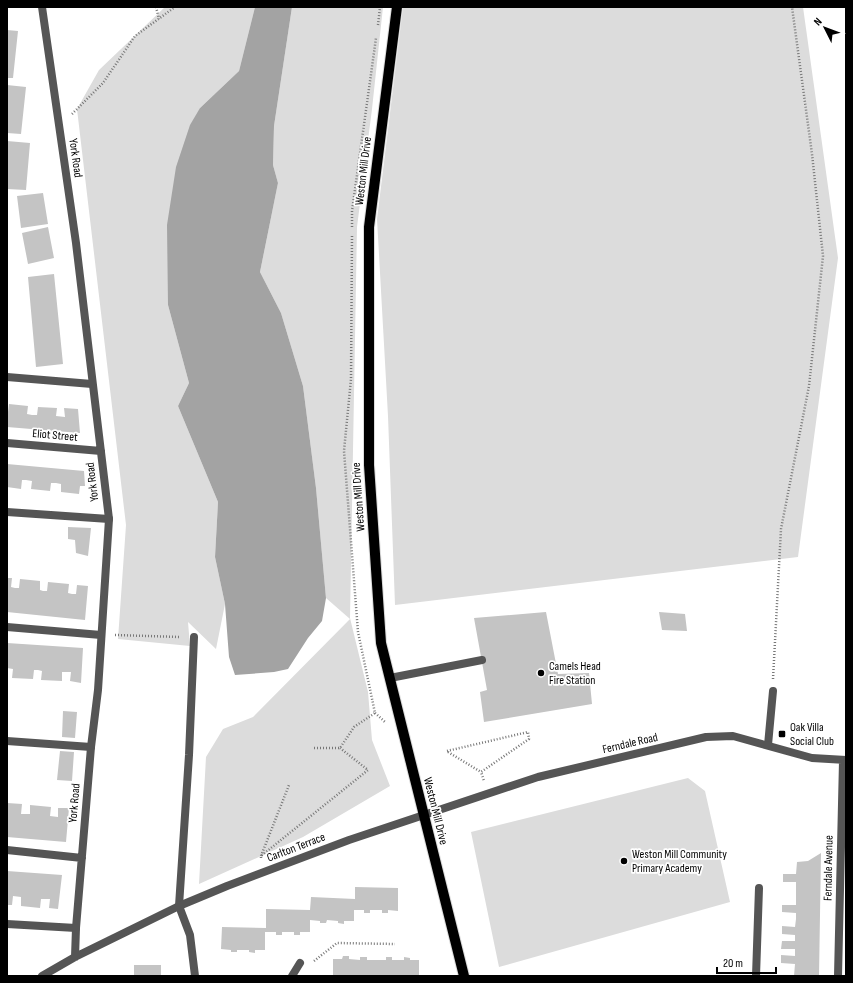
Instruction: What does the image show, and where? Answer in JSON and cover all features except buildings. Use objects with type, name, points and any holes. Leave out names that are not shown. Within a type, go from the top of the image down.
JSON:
[{"type":"main road","name":"Weston Mill Drive","points":[[397,7],[369,227],[369,465],[381,642],[464,976]]},
{"type":"street","name":"York Road","points":[[42,7],[76,243],[109,520],[98,690],[91,747],[76,928],[75,957]]},
{"type":"street","points":[[7,377],[92,384]]},
{"type":"street","name":"Eliot Street","points":[[7,443],[101,451]]},
{"type":"street","points":[[7,512],[109,520]]},
{"type":"street","points":[[7,627],[101,635]]},
{"type":"street","points":[[194,638],[190,755],[179,906],[190,935],[194,976]]},
{"type":"street","points":[[390,678],[482,660]]},
{"type":"street","points":[[768,745],[772,692]]},
{"type":"street","name":"Ferndale Road","points":[[423,814],[538,777],[706,737],[733,736],[812,758],[845,760]]},
{"type":"street","points":[[7,741],[91,747]]},
{"type":"street","name":"Ferndale Avenue","points":[[838,976],[845,760]]},
{"type":"street","name":"Carlton Terrace","points":[[42,976],[75,957],[179,906],[263,872],[423,814]]},
{"type":"street","points":[[7,850],[82,858]]},
{"type":"street","points":[[756,976],[758,888]]},
{"type":"street","points":[[7,924],[76,928]]},
{"type":"street","points":[[292,976],[300,962]]},
{"type":"path","points":[[156,7],[159,19]]},
{"type":"path","points":[[59,127],[103,83],[135,36],[175,7]]},
{"type":"path","points":[[772,692],[781,529],[809,386],[824,256],[792,7]]},
{"type":"path","points":[[101,635],[194,638]]},
{"type":"path","points":[[340,748],[354,727],[375,713]]},
{"type":"path","points":[[481,772],[529,739],[528,732],[447,752],[481,772],[488,793]]},
{"type":"path","points":[[261,856],[368,770],[340,748],[314,748]]},
{"type":"path","points":[[263,872],[261,856],[288,785]]},
{"type":"path","points":[[300,962],[314,961],[337,943],[395,944]]},
{"type":"shaded area","points":[[165,7],[255,7],[239,71],[200,108],[168,305],[189,383],[178,406],[218,502],[215,557],[225,604],[216,649],[188,622],[190,646],[118,639],[126,525],[77,109],[99,70]]},
{"type":"shaded area","points":[[255,7],[292,7],[274,126],[273,165],[278,183],[260,272],[281,313],[303,386],[316,488],[326,598],[322,621],[308,638],[288,669],[274,672],[235,675],[229,657],[225,604],[215,557],[218,502],[178,406],[189,383],[168,305],[167,225],[176,167],[190,125],[200,108],[239,71]]},
{"type":"shaded area","points":[[292,7],[383,7],[357,227],[350,618],[368,692],[372,740],[390,786],[303,837],[199,884],[206,757],[223,729],[253,717],[350,619],[326,598],[316,488],[303,386],[281,313],[260,272],[278,183],[273,165],[274,126]]},
{"type":"shaded area","points":[[403,7],[803,7],[838,258],[798,557],[395,605],[388,416],[377,219]]},
{"type":"shaded area","points":[[688,778],[705,791],[730,902],[499,967],[471,832]]},
{"type":"place","name":"Camels Head Fire Station","points":[[541,673]]},
{"type":"place","name":"Oak Villa Social Club","points":[[782,734]]},
{"type":"place","name":"Weston Mill Community Primary Academy","points":[[624,861]]}]
